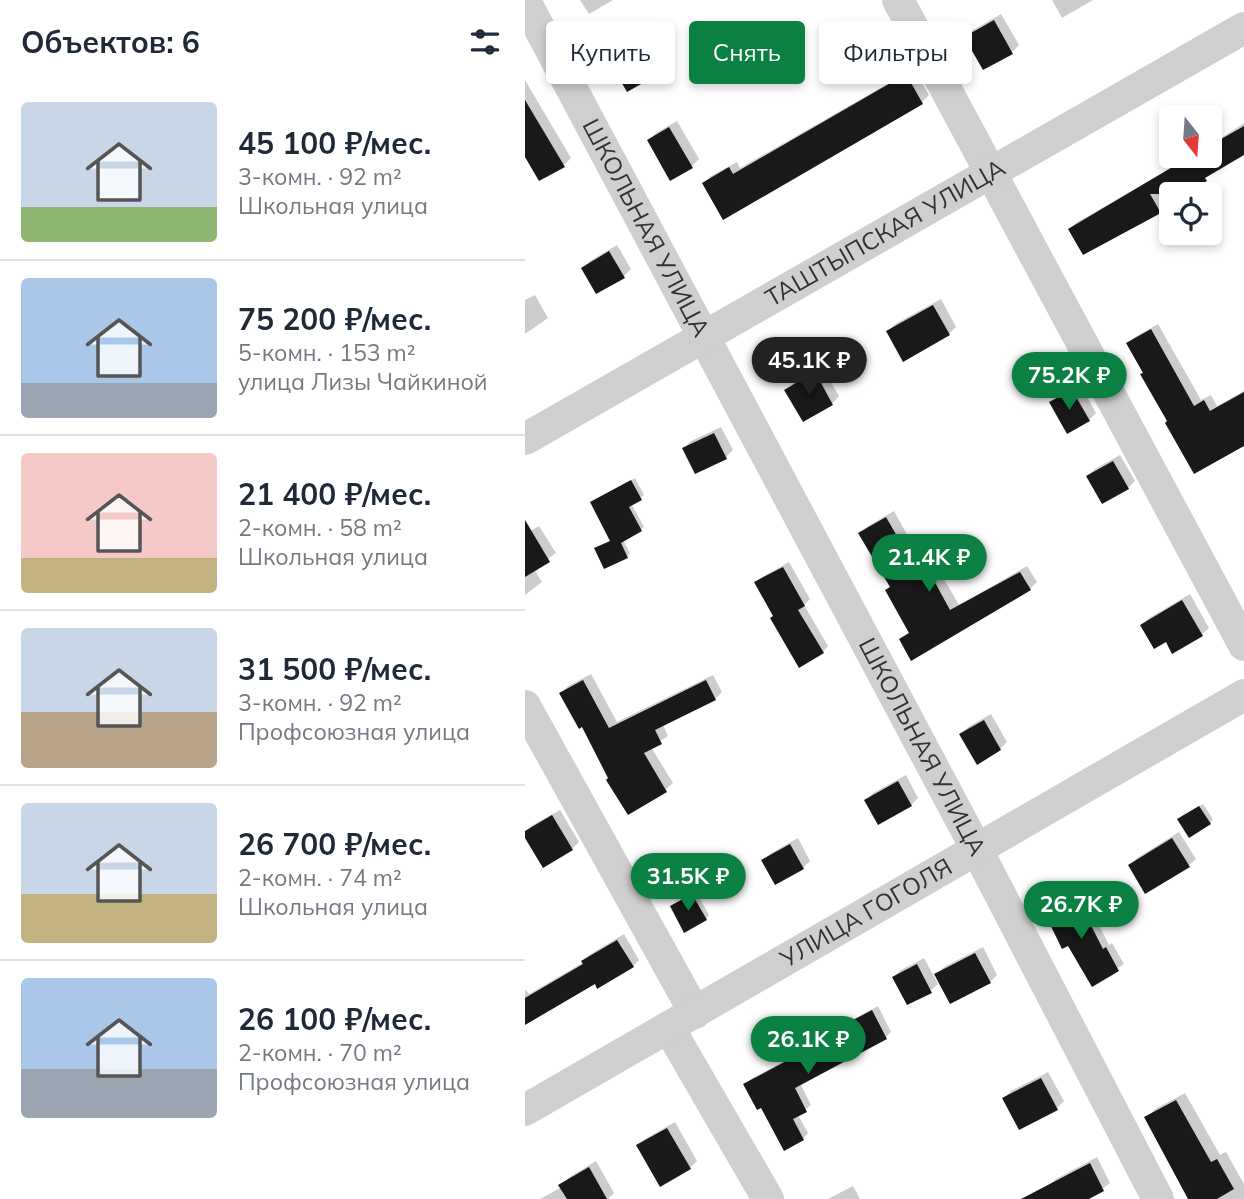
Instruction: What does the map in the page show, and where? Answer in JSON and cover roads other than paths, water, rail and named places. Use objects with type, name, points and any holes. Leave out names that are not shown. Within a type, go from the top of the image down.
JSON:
[{"type":"street","points":[[898,0],[1244,645]]},
{"type":"street","name":"ШКОЛЬНАЯ УЛИЦА","points":[[525,1],[977,850],[1158,1199]]},
{"type":"street","name":"ТАШТЫПСКАЯ УЛИЦА","points":[[525,439],[705,339],[1244,28]]},
{"type":"street","name":"УЛИЦА ГОГОЛЯ","points":[[525,1110],[1244,695]]},
{"type":"street","points":[[525,706],[768,1199]]}]
